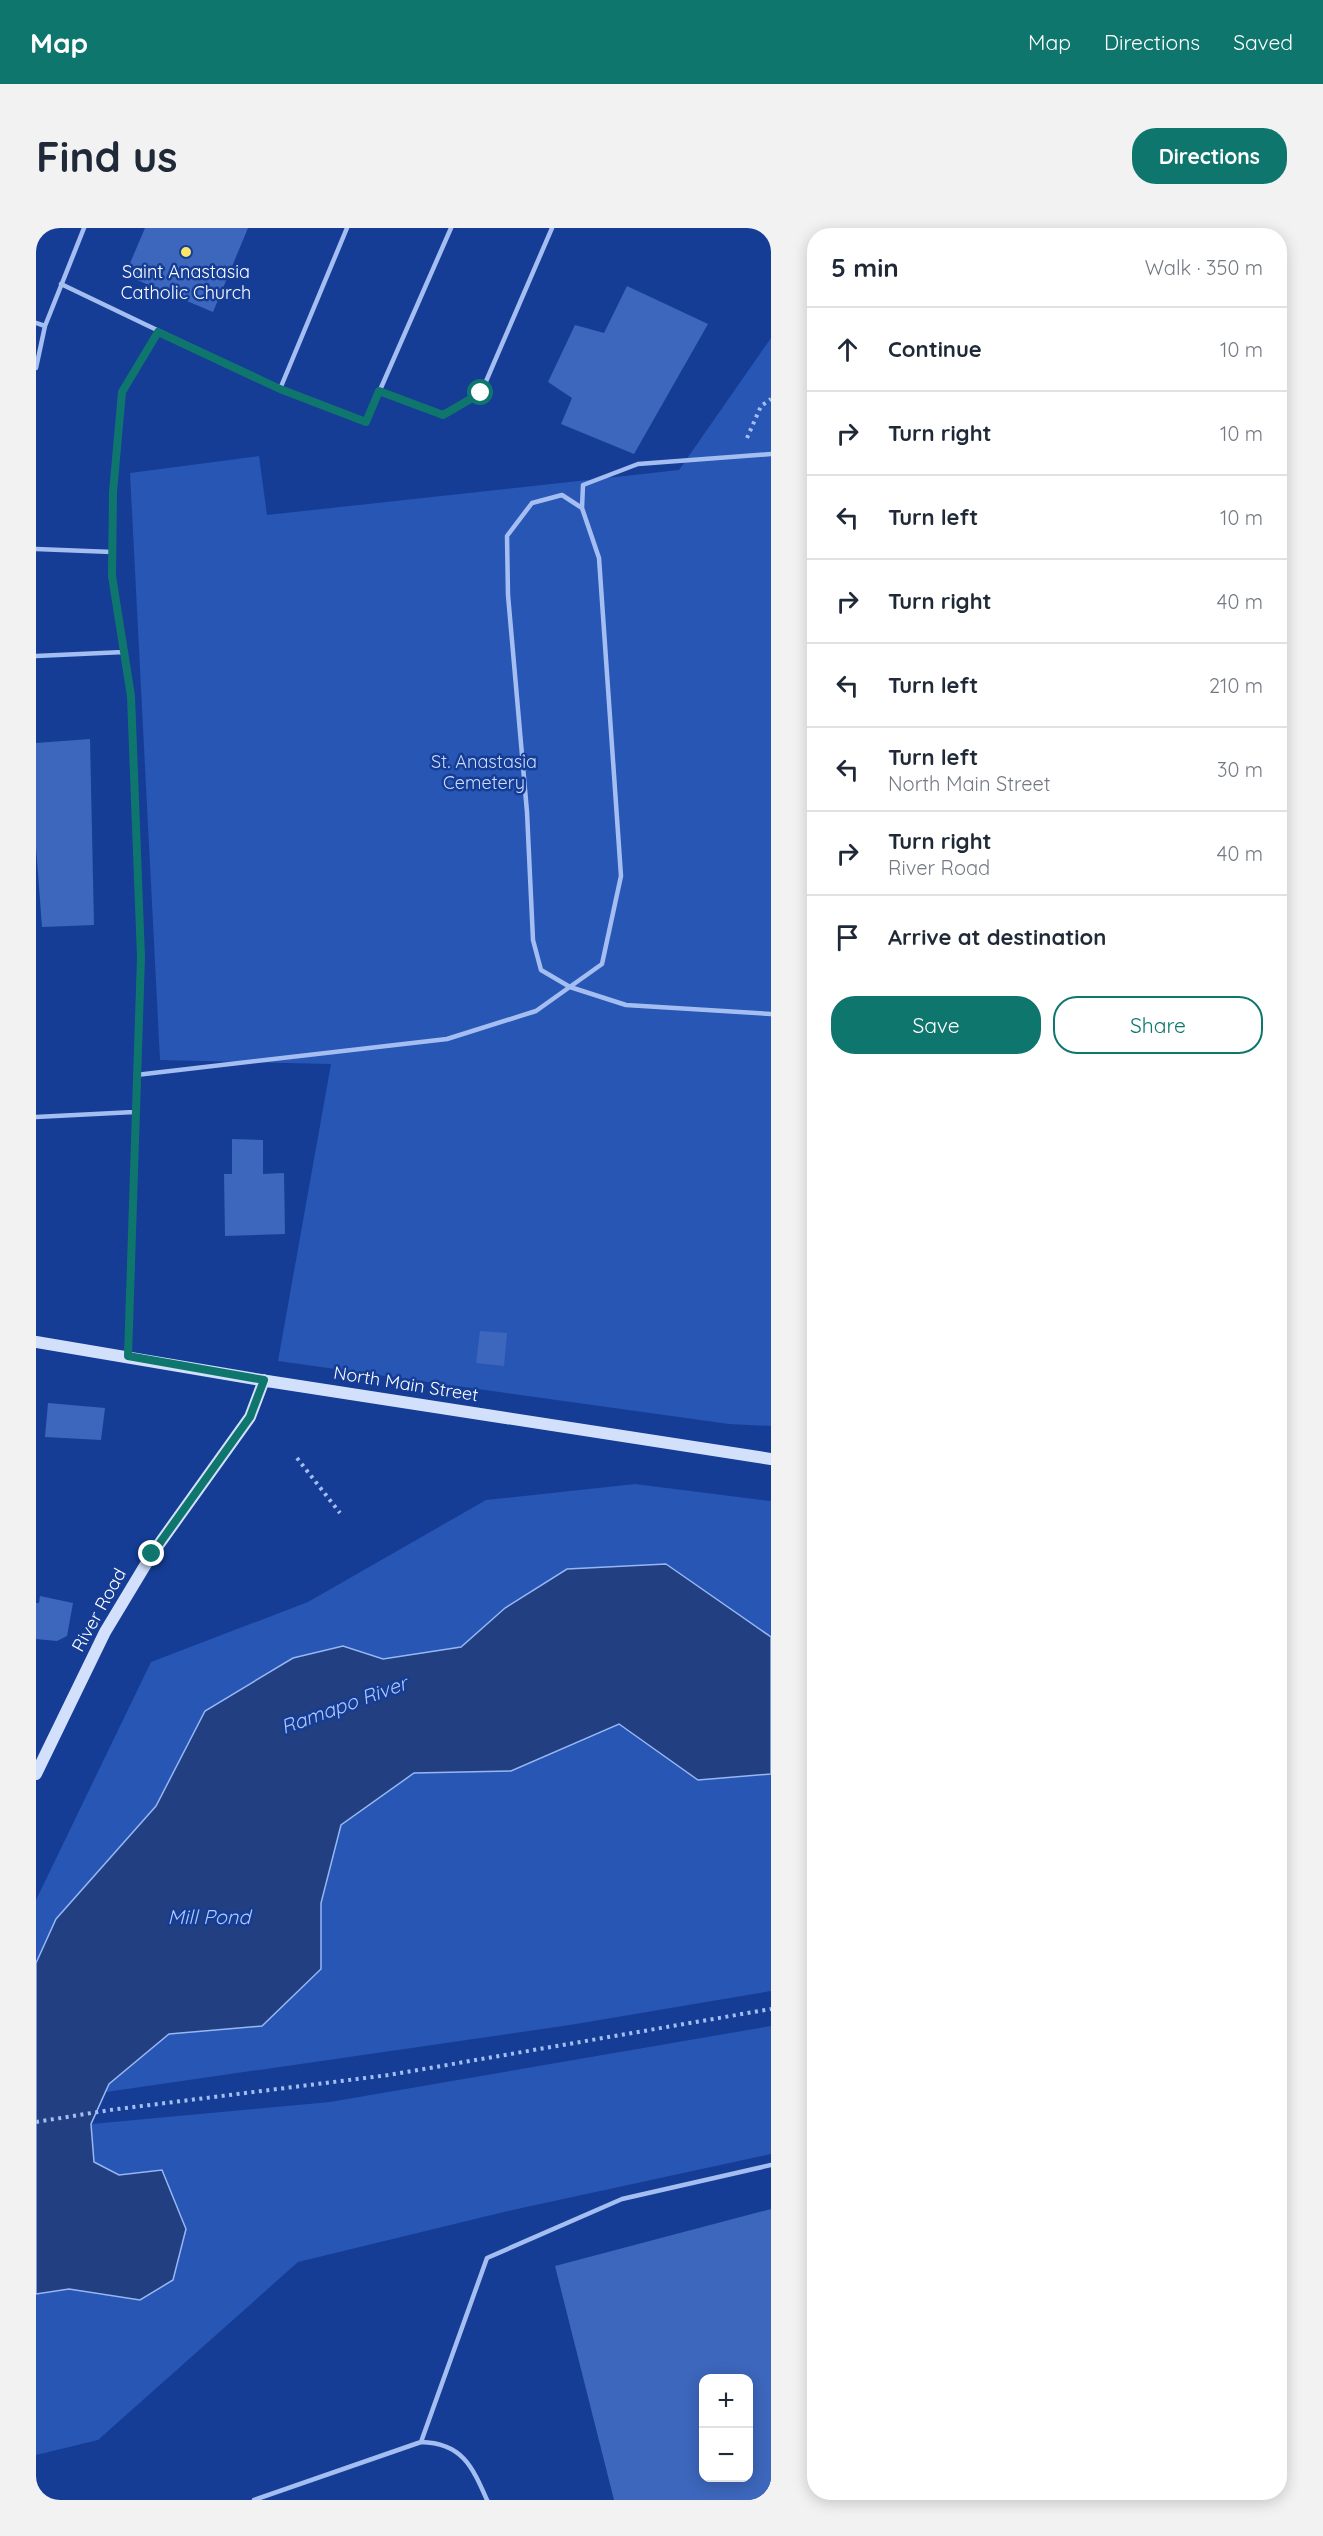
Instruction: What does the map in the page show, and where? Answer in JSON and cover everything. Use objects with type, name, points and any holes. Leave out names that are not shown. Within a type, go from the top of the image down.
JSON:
[{"type":"street","name":"North Main Street","points":[[36,1342],[264,1380],[771,1458]]},
{"type":"street","name":"River Road","points":[[36,1774],[105,1632],[152,1554],[250,1417],[264,1380]]},
{"type":"lane","points":[[36,368],[45,326],[84,228]]},
{"type":"lane","points":[[280,389],[347,228]]},
{"type":"lane","points":[[62,284],[280,389],[366,422],[451,228]]},
{"type":"lane","points":[[379,391],[443,415],[481,393],[552,228]]},
{"type":"lane","points":[[36,323],[45,326]]},
{"type":"lane","points":[[128,1356],[141,957],[131,696],[112,576],[113,492],[122,392],[158,332]]},
{"type":"lane","points":[[136,1075],[447,1039],[536,1011],[602,964],[621,876],[599,558],[582,508],[583,485],[638,464],[771,454]]},
{"type":"lane","points":[[582,508],[562,495],[532,503],[507,536],[508,595],[527,812],[533,940],[541,970],[570,987],[627,1005],[771,1014]]},
{"type":"lane","points":[[36,549],[112,552]]},
{"type":"lane","points":[[36,656],[124,652]]},
{"type":"lane","points":[[36,1117],[135,1112]]},
{"type":"lane","points":[[421,2442],[487,2258],[622,2199],[771,2165]]},
{"type":"lane","points":[[254,2500],[421,2442],[442,2442],[459,2454],[473,2469],[487,2500]]},
{"type":"path","points":[[749,456],[747,436],[760,406],[771,399]]},
{"type":"path","points":[[297,1458],[340,1513]]},
{"type":"path","points":[[36,2122],[110,2110],[389,2075],[771,2009]]},
{"type":"green space","name":"St. Anastasia Cemetery","points":[[771,338],[771,1426],[729,1424],[278,1361],[331,1064],[160,1060],[130,473],[259,456],[267,515],[679,470]]},
{"type":"green space","points":[[635,1484],[771,1501],[771,1991],[570,2025],[106,2092],[92,2124],[330,2102],[771,2026],[771,2154],[508,2211],[298,2262],[98,2440],[36,2455],[36,1900],[151,1662],[308,1602],[486,1500]]},
{"type":"water","name":"Mill Pond","points":[[666,1564],[771,1637],[771,1774],[698,1780],[619,1724],[511,1771],[414,1773],[341,1825],[321,1903],[321,1969],[262,2026],[169,2034],[109,2084],[91,2124],[94,2162],[119,2175],[162,2170],[186,2229],[173,2280],[140,2300],[69,2289],[36,2294],[36,1963],[56,1919],[156,1806],[205,1711],[293,1658],[343,1646],[383,1659],[461,1647],[505,1608],[567,1569]]},
{"type":"building","name":"Saint Anastasia Catholic Church","points":[[145,228],[248,228],[213,312],[125,275]]},
{"type":"building","points":[[627,286],[708,324],[634,454],[561,424],[572,398],[548,382],[575,325],[604,333]]},
{"type":"building","points":[[90,739],[94,925],[42,927],[36,847],[36,743]]},
{"type":"building","points":[[232,1139],[263,1140],[263,1174],[284,1173],[285,1234],[225,1236],[224,1174],[232,1174]]},
{"type":"building","points":[[480,1331],[507,1333],[504,1366],[476,1363]]},
{"type":"building","points":[[48,1403],[105,1408],[101,1440],[45,1437]]},
{"type":"building","points":[[40,1596],[73,1603],[67,1636],[57,1641],[36,1639],[36,1603],[39,1603]]},
{"type":"building","points":[[771,2209],[771,2500],[614,2500],[555,2266]]},
{"type":"place","name":"Saint Anastasia Catholic Church","points":[[186,252]]},
{"type":"route","points":[[152,1554],[250,1417],[264,1380],[128,1356],[141,957],[131,696],[112,576],[113,492],[122,392],[158,332],[280,389],[366,422],[379,391],[443,415],[481,393]]},
{"type":"water label","name":"Ramapo River","points":[[344,1705]]}]
